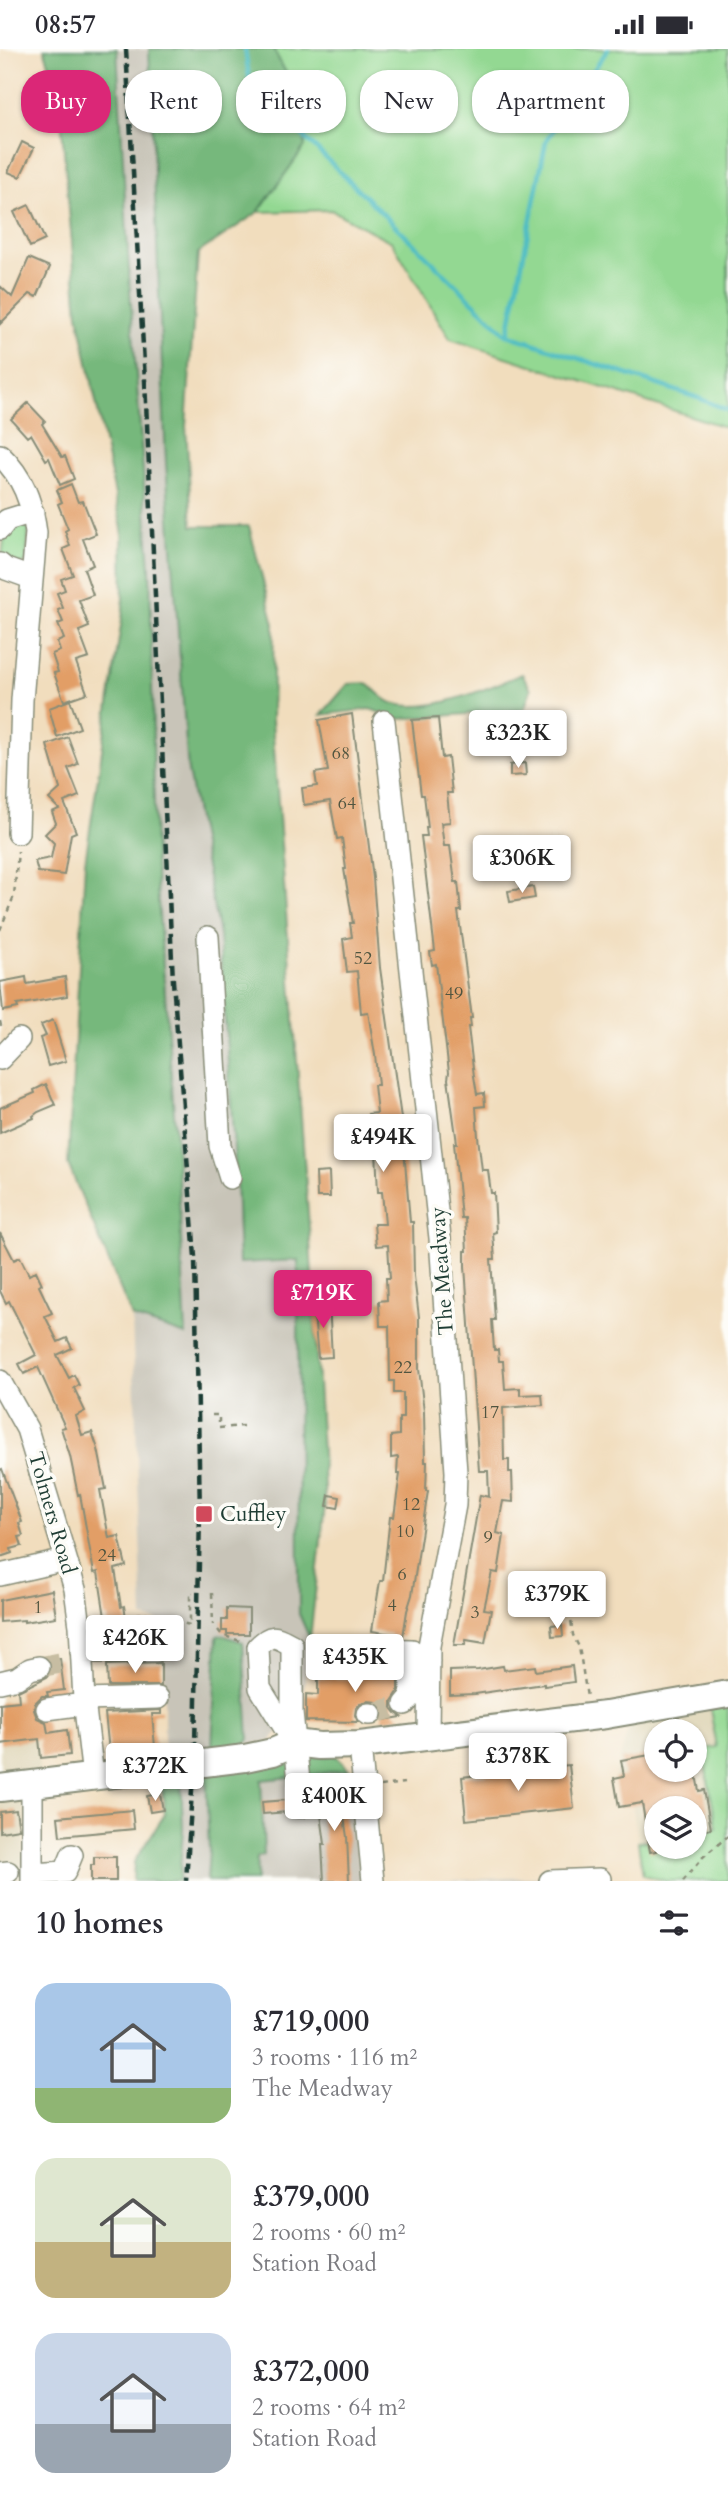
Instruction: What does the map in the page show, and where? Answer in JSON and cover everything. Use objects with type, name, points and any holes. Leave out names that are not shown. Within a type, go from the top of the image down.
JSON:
[{"type":"main road","points":[[0,1788],[245,1758],[273,1752],[294,1743],[318,1746],[360,1745],[598,1716],[728,1694]]},
{"type":"street","points":[[0,455],[23,484],[33,512],[36,533],[22,700],[18,833]]},
{"type":"street","points":[[0,529],[7,520],[33,512]]},
{"type":"street","points":[[0,564],[31,578]]},
{"type":"street","name":"The Meadway","points":[[384,721],[440,1238],[456,1472],[455,1505],[429,1646],[420,1660],[428,1737]]},
{"type":"street","points":[[208,937],[219,1146],[230,1178]]},
{"type":"street","points":[[0,1059],[19,1039]]},
{"type":"street","name":"Tolmers Road","points":[[0,1381],[27,1429],[75,1589],[80,1626],[74,1659],[84,1702],[93,1777]]},
{"type":"street","points":[[0,1575],[66,1560]]},
{"type":"street","points":[[370,1649],[412,1650],[420,1660],[411,1697],[405,1704]]},
{"type":"street","points":[[74,1659],[156,1651]]},
{"type":"street","points":[[0,1682],[17,1678],[30,1669],[39,1667]]},
{"type":"street","points":[[47,1709],[84,1702],[158,1698]]},
{"type":"street","points":[[294,1743],[300,1807]]},
{"type":"street","points":[[360,1745],[373,1881]]},
{"type":"street","points":[[33,1784],[32,1878],[65,1872],[72,1855]]},
{"type":"street","points":[[550,1881],[600,1879]]},
{"type":"path","points":[[0,930],[17,881],[18,833]]},
{"type":"path","points":[[212,1415],[219,1415],[219,1428],[243,1426]]},
{"type":"path","points":[[80,1626],[143,1613],[190,1625],[190,1593],[193,1593]]},
{"type":"path","points":[[212,1593],[213,1625]]},
{"type":"path","points":[[570,1612],[573,1635],[579,1647],[598,1716]]},
{"type":"path","points":[[364,1787],[405,1783]]},
{"type":"path","points":[[683,1881],[703,1857],[728,1836]]},
{"type":"shaded area","points":[[117,49],[149,49],[150,70],[125,70],[125,133],[152,133],[166,463],[188,771],[219,935],[236,1177],[239,1263],[298,1259],[299,1614],[310,1639],[300,1724],[280,1729],[271,1741],[164,1755],[164,1622],[143,1618],[132,1317],[186,1334],[176,1140],[155,860],[150,568],[130,290]]},
{"type":"shaded area","points":[[29,1699],[40,1771],[0,1775],[0,1702]]},
{"type":"shaded area","points":[[710,1709],[717,1747],[707,1749],[707,1719],[644,1719]]},
{"type":"shaded area","points":[[644,1719],[644,1782],[707,1782],[707,1776],[717,1828],[707,1830],[707,1796],[644,1796],[644,1841],[638,1842],[632,1803],[619,1807],[614,1778],[631,1721]]},
{"type":"shaded area","points":[[349,1769],[361,1881],[256,1881],[257,1857],[264,1855],[260,1779]]},
{"type":"shaded area","points":[[206,1771],[209,1850],[207,1881],[179,1881],[183,1829],[181,1776]]},
{"type":"shaded area","points":[[0,1800],[21,1800],[25,1809],[23,1873],[20,1879],[0,1880]]},
{"type":"shaded area","points":[[586,1875],[586,1881],[430,1881]]},
{"type":"green space","points":[[44,49],[117,49],[130,290],[150,568],[155,860],[176,1140],[186,1335],[132,1317],[68,1164],[85,862],[123,612],[122,529],[78,314],[62,133],[111,133],[111,70],[51,70]]},
{"type":"green space","points":[[149,49],[273,49],[284,70],[236,70],[236,133],[304,133],[305,146],[258,212],[198,253],[186,426],[192,526],[249,526],[274,624],[272,720],[310,1240],[325,1505],[310,1639],[299,1614],[298,1260],[239,1263],[236,1177],[219,935],[188,771],[166,463],[152,133],[222,133],[222,70],[150,70]]},
{"type":"green space","points":[[273,49],[728,49],[728,428],[450,339],[392,242],[331,210],[258,212],[305,146],[304,133],[346,133],[346,70],[284,70]]},
{"type":"green space","points":[[23,525],[29,528],[26,562],[21,565],[2,557],[5,532]]},
{"type":"green space","points":[[522,674],[531,689],[524,710],[397,719],[370,709],[321,715],[348,684],[367,683],[392,703],[407,706],[441,703]]},
{"type":"green space","points":[[217,1636],[243,1642],[249,1739],[245,1745],[212,1750]]},
{"type":"green space","points":[[728,1706],[728,1881],[666,1881],[643,1875],[638,1842],[644,1841],[644,1859],[707,1859],[707,1830],[717,1828],[707,1775],[707,1748],[717,1747],[710,1709]]},
{"type":"green space","points":[[335,1755],[349,1769],[261,1780],[264,1855],[257,1857],[256,1881],[207,1881],[209,1850],[206,1771],[288,1758]]},
{"type":"green space","points":[[181,1776],[183,1829],[179,1881],[133,1881],[134,1862],[165,1814],[161,1779]]},
{"type":"building","points":[[22,142],[34,148],[20,177],[8,172]]},
{"type":"building","points":[[29,205],[45,240],[30,247],[14,212]]},
{"type":"building","points":[[29,258],[50,267],[37,297],[30,294],[0,324],[0,286],[12,297]]},
{"type":"building","points":[[28,403],[45,421],[42,424],[62,457],[65,456],[74,479],[60,485],[49,458],[46,460],[31,434],[27,437],[11,419]]},
{"type":"building","points":[[71,484],[78,502],[83,501],[96,534],[83,539],[93,565],[84,569],[93,595],[79,600],[89,627],[79,631],[89,658],[76,662],[87,693],[64,701],[54,673],[58,672],[52,654],[60,651],[57,642],[64,639],[58,624],[63,622],[58,610],[63,608],[57,593],[65,590],[61,579],[73,575],[63,549],[70,546],[65,531],[68,529],[58,504],[62,502],[57,490]]},
{"type":"building","points":[[70,700],[80,728],[57,737],[49,708]]},
{"type":"building","points":[[352,714],[373,878],[380,968],[402,1125],[410,1222],[413,1222],[414,1276],[419,1317],[419,1369],[428,1491],[403,1637],[372,1631],[380,1581],[383,1581],[390,1517],[394,1517],[400,1474],[397,1474],[398,1457],[391,1458],[391,1436],[399,1435],[399,1418],[403,1418],[403,1393],[394,1393],[394,1381],[390,1381],[389,1326],[380,1326],[379,1301],[387,1300],[386,1278],[390,1278],[388,1245],[376,1246],[374,1224],[385,1224],[382,1192],[378,1192],[375,1131],[370,1131],[368,1114],[377,1113],[375,1055],[368,1012],[361,1013],[357,971],[347,972],[343,939],[352,937],[350,923],[353,923],[342,838],[337,839],[330,801],[304,805],[302,788],[317,786],[315,773],[328,771],[319,720]]},
{"type":"building","points":[[438,718],[442,758],[448,757],[452,793],[447,793],[450,822],[441,823],[444,846],[450,846],[455,882],[458,882],[461,911],[458,911],[472,1018],[471,1027],[468,1027],[474,1076],[477,1094],[484,1093],[485,1106],[476,1107],[478,1137],[482,1170],[488,1170],[491,1193],[494,1193],[495,1259],[491,1259],[494,1350],[498,1350],[499,1361],[503,1361],[505,1389],[520,1388],[520,1395],[542,1394],[543,1405],[503,1408],[504,1460],[509,1460],[509,1472],[512,1472],[513,1502],[503,1501],[497,1533],[504,1535],[498,1573],[492,1572],[484,1609],[491,1610],[485,1643],[466,1640],[465,1645],[454,1645],[480,1495],[489,1497],[488,1471],[479,1471],[465,1266],[465,1218],[461,1218],[454,1143],[457,1143],[436,964],[432,965],[430,952],[435,951],[421,836],[427,836],[428,828],[412,720]]},
{"type":"building","points":[[68,737],[78,764],[68,768],[79,796],[64,802],[76,832],[71,834],[64,875],[38,872],[35,861],[51,858],[54,843],[45,834],[56,823],[52,812],[59,809],[49,799],[60,789],[47,745]]},
{"type":"building","points":[[525,763],[526,775],[510,776],[510,765]]},
{"type":"building","points":[[533,887],[535,898],[510,902],[508,891]]},
{"type":"building","points":[[26,977],[27,984],[65,977],[67,996],[17,1005],[18,1008],[3,1011],[0,982]]},
{"type":"building","points":[[53,1020],[66,1061],[48,1066],[40,1038],[46,1036],[41,1025]]},
{"type":"building","points":[[46,1084],[55,1105],[0,1133],[0,1108],[35,1093],[34,1090]]},
{"type":"building","points":[[329,1172],[330,1197],[317,1197],[316,1173]]},
{"type":"building","points":[[0,1233],[14,1260],[20,1257],[29,1275],[36,1271],[42,1284],[39,1286],[52,1313],[45,1316],[58,1342],[67,1338],[72,1348],[57,1355],[69,1378],[74,1375],[79,1385],[74,1388],[85,1411],[76,1416],[82,1435],[92,1432],[98,1449],[106,1489],[100,1490],[109,1538],[119,1536],[126,1566],[115,1569],[121,1607],[124,1606],[128,1629],[162,1628],[162,1639],[108,1639],[108,1617],[105,1617],[98,1572],[94,1573],[80,1494],[78,1495],[61,1428],[65,1427],[38,1367],[24,1374],[19,1364],[36,1355],[9,1301],[6,1303],[0,1291]]},
{"type":"building","points":[[329,1302],[332,1357],[318,1358],[313,1304]]},
{"type":"building","points":[[2,1469],[22,1522],[19,1523],[23,1536],[19,1537],[22,1546],[11,1549],[12,1553],[0,1557],[0,1470]]},
{"type":"building","points":[[329,1495],[340,1497],[338,1508],[327,1506]]},
{"type":"building","points":[[52,1590],[56,1617],[24,1622],[0,1622],[0,1600]]},
{"type":"building","points":[[227,1608],[249,1609],[249,1634],[227,1634],[227,1631],[222,1631],[222,1620],[227,1620]]},
{"type":"building","points":[[562,1625],[563,1636],[552,1637],[551,1626]]},
{"type":"building","points":[[60,1658],[64,1690],[47,1692],[48,1696],[42,1696],[35,1703],[34,1710],[37,1718],[46,1722],[48,1733],[67,1730],[70,1755],[41,1758],[39,1739],[0,1744],[0,1703],[19,1701],[18,1691],[47,1677],[52,1670],[49,1659]]},
{"type":"building","points":[[362,1659],[398,1663],[398,1692],[392,1701],[392,1708],[402,1717],[383,1720],[382,1707],[377,1702],[368,1701],[356,1708],[358,1722],[306,1721],[306,1694],[318,1695],[318,1678],[362,1679]]},
{"type":"building","points":[[161,1663],[161,1686],[108,1686],[107,1665]]},
{"type":"building","points":[[503,1666],[504,1670],[535,1666],[536,1671],[572,1666],[574,1682],[450,1695],[450,1671]]},
{"type":"building","points":[[161,1710],[161,1714],[152,1714],[155,1747],[109,1752],[105,1713]]},
{"type":"building","points":[[644,1756],[644,1782],[697,1782],[699,1791],[704,1790],[705,1796],[644,1796],[644,1815],[642,1803],[619,1807],[614,1778],[624,1776],[621,1760]]},
{"type":"building","points":[[569,1765],[574,1808],[466,1820],[462,1777]]},
{"type":"building","points":[[339,1782],[347,1837],[349,1881],[324,1881],[322,1844],[325,1844],[317,1785]]},
{"type":"building","points":[[160,1794],[163,1810],[150,1812],[147,1796]]},
{"type":"building","points":[[287,1800],[288,1812],[263,1814],[262,1802]]},
{"type":"building","points":[[707,1807],[711,1829],[707,1830]]},
{"type":"building","points":[[16,1810],[19,1829],[0,1832],[0,1812]]},
{"type":"building","points":[[132,1810],[134,1829],[60,1836],[58,1817]]},
{"type":"building","points":[[94,1857],[116,1857],[116,1881],[91,1881]]},
{"type":"waterway","points":[[245,49],[250,84],[507,335]]},
{"type":"waterway","points":[[608,49],[546,141],[508,335],[728,410]]},
{"type":"tunnel","points":[[39,1667],[60,1663]]},
{"type":"tunnel","points":[[371,1714],[405,1704]]},
{"type":"railway","points":[[126,49],[145,381],[173,981],[195,1257],[200,1514],[195,1746],[186,1881]]},
{"type":"place","name":"Cuffley","points":[[204,1514]]}]
